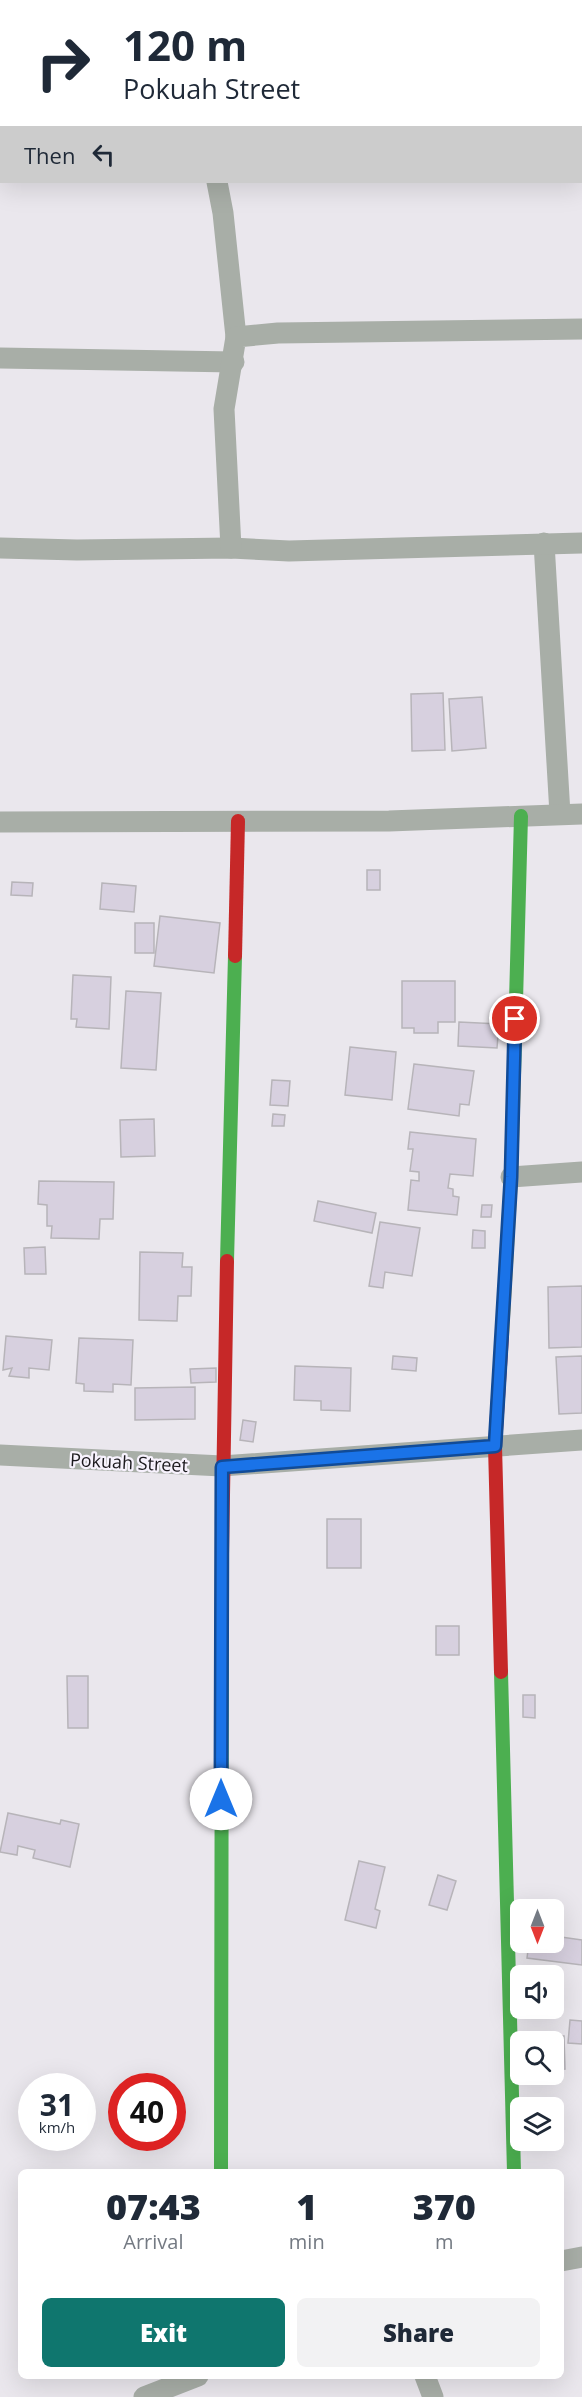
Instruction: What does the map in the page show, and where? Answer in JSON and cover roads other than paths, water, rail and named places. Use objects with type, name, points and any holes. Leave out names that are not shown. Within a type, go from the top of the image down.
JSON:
[{"type":"street","points":[[217,183],[224,213],[236,337],[234,362],[224,409],[231,548]]},
{"type":"street","points":[[236,337],[278,333],[582,329]]},
{"type":"street","points":[[0,358],[234,362]]},
{"type":"street","points":[[544,543],[560,814]]},
{"type":"street","points":[[0,548],[77,550],[231,548],[289,551],[582,543]]},
{"type":"street","points":[[0,822],[389,821],[582,814]]},
{"type":"street","points":[[514,2169],[495,1446],[511,1177],[521,816]]},
{"type":"street","points":[[221,2169],[222,1467],[238,821]]},
{"type":"street","points":[[511,1177],[582,1172]]},
{"type":"street","name":"Pokuah Street","points":[[0,1455],[222,1467],[582,1440]]},
{"type":"street","points":[[564,2261],[582,2257]]},
{"type":"street","points":[[144,2397],[190,2379]]},
{"type":"street","points":[[426,2379],[433,2397]]}]
